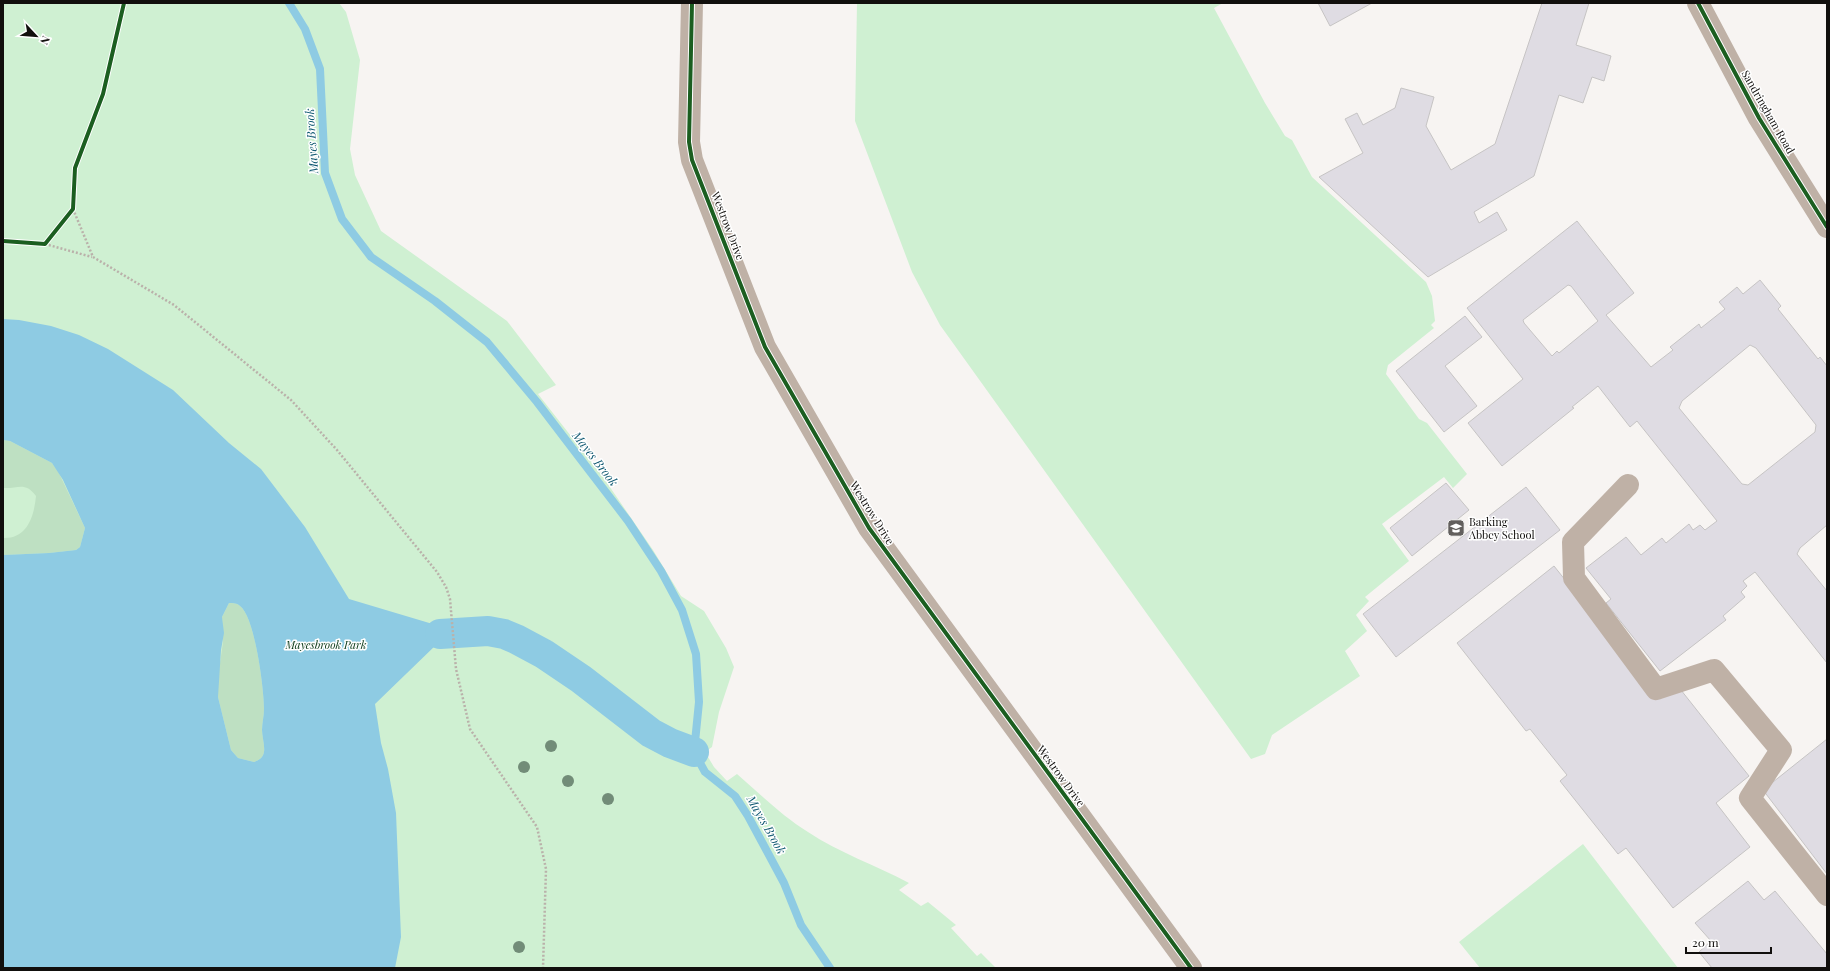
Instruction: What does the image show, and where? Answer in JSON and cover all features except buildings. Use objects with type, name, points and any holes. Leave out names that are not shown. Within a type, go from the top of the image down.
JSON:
[{"type":"street","name":"Westrow Drive","points":[[692,3],[689,142],[692,160],[765,347],[868,528],[1191,968]]},
{"type":"street","name":"Sandringham Road","points":[[1698,3],[1759,118],[1827,227]]},
{"type":"street","points":[[1628,485],[1573,542],[1574,578],[1656,689],[1714,670],[1780,750],[1750,798],[1827,895]]},
{"type":"path","points":[[73,202],[73,209],[93,257]]},
{"type":"path","points":[[68,215],[73,209]]},
{"type":"path","points":[[45,244],[50,238]]},
{"type":"path","points":[[38,244],[45,244],[93,257],[174,305],[292,400],[337,450],[437,572],[450,599],[456,669],[470,729],[537,827],[546,869],[543,968]]},
{"type":"green space","name":"Mayesbrook Park","points":[[3,3],[339,3],[346,12],[360,60],[350,149],[355,175],[381,231],[507,321],[556,385],[538,394],[603,477],[653,550],[681,596],[704,611],[726,648],[734,667],[719,712],[712,747],[705,752],[714,767],[727,781],[737,774],[798,826],[845,853],[909,883],[899,890],[921,906],[928,902],[956,925],[951,928],[977,956],[981,953],[996,968],[3,968]]},
{"type":"green space","points":[[857,3],[1223,3],[1214,8],[1265,103],[1285,136],[1292,140],[1312,177],[1426,282],[1432,296],[1435,321],[1431,325],[1434,328],[1388,365],[1386,374],[1419,419],[1427,423],[1467,474],[1453,488],[1444,477],[1382,524],[1409,561],[1365,597],[1369,601],[1356,615],[1367,631],[1345,651],[1360,676],[1272,735],[1265,754],[1251,759],[940,325],[912,272],[855,121]]},
{"type":"green space","points":[[3,440],[10,441],[52,463],[58,471],[85,528],[80,547],[76,550],[3,555],[3,538],[18,535],[28,525],[33,512],[36,496],[32,491],[25,487],[3,488]]},
{"type":"green space","points":[[229,603],[239,605],[245,613],[250,624],[258,654],[264,699],[262,730],[264,749],[262,757],[254,762],[238,758],[231,750],[218,697],[218,677],[223,642],[222,617]]},
{"type":"green space","points":[[1583,844],[1678,968],[1480,968],[1459,942]]},
{"type":"water","points":[[3,319],[19,320],[51,326],[79,335],[108,349],[173,390],[229,443],[261,469],[305,527],[349,599],[436,625],[440,634],[437,644],[375,704],[381,743],[388,769],[396,813],[401,937],[395,968],[3,968],[3,555],[76,550],[80,547],[85,528],[63,480],[52,463],[10,441],[3,440]],"holes":[[[229,603],[239,605],[245,613],[250,624],[258,654],[264,699],[262,730],[264,749],[262,757],[254,762],[238,758],[231,750],[218,697],[221,650],[224,633],[222,617]]]},
{"type":"waterway","name":"Mayes Brook","points":[[289,3],[305,29],[320,69],[325,173],[342,219],[371,257],[435,301],[487,342],[537,402],[628,521],[661,571],[682,610],[696,654],[699,702],[694,752],[705,772],[735,796],[748,816],[784,883],[801,925],[830,968]]},
{"type":"waterway","points":[[440,634],[488,631],[504,634],[516,639],[544,654],[581,679],[651,733],[670,743],[694,752]]},
{"type":"cycle path","points":[[3,241],[45,244],[73,209],[75,168],[103,94],[124,3]]},
{"type":"cycle path","points":[[692,3],[689,142],[692,160],[765,347],[869,528],[1191,968]]},
{"type":"cycle path","points":[[1698,3],[1759,118],[1827,227]]},
{"type":"place","name":"Barking Abbey School","points":[[1456,528]]}]
